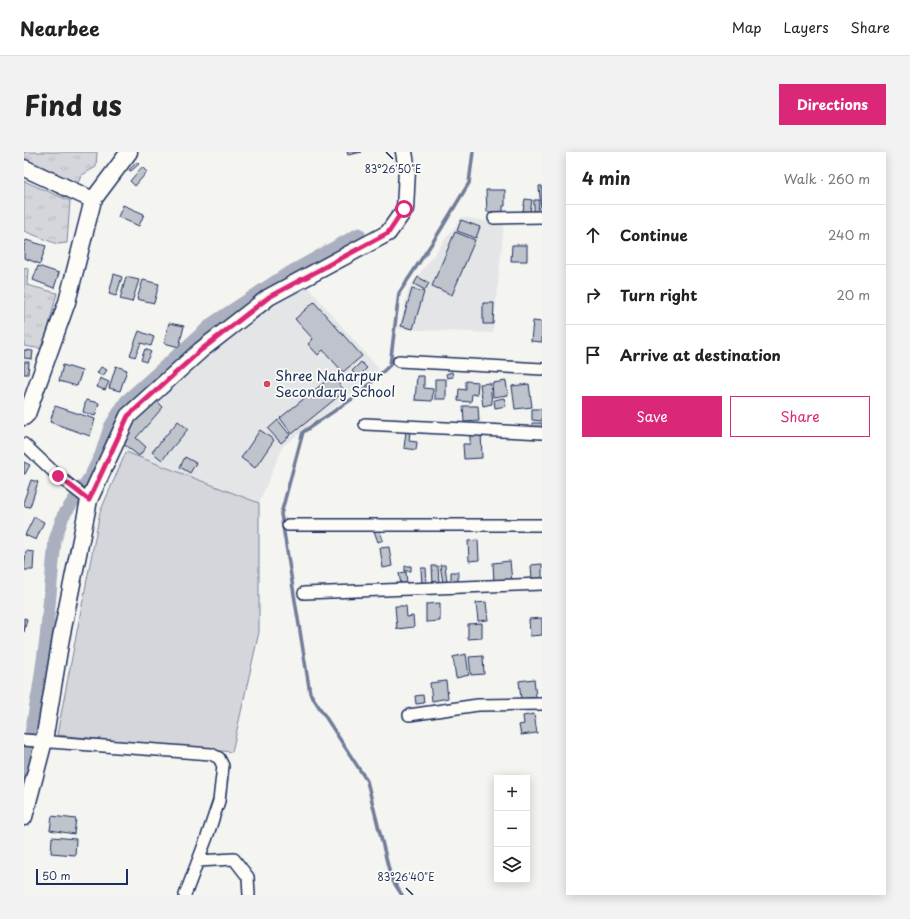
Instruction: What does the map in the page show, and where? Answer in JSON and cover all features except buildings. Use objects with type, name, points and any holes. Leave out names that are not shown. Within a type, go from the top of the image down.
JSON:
[{"type":"street","points":[[24,417],[66,302],[93,200],[129,152]]},
{"type":"street","points":[[24,817],[43,741],[61,638],[88,500],[128,416],[196,355],[269,297],[388,233],[404,209],[407,170],[404,152]]},
{"type":"street","points":[[24,168],[68,190],[93,200]]},
{"type":"street","points":[[494,218],[542,217]]},
{"type":"street","points":[[399,361],[542,369]]},
{"type":"street","points":[[365,424],[542,432]]},
{"type":"street","points":[[24,444],[58,476],[88,500]]},
{"type":"street","points":[[288,525],[542,525]]},
{"type":"street","points":[[304,593],[542,584]]},
{"type":"street","points":[[408,715],[478,705],[542,704]]},
{"type":"street","points":[[24,740],[212,754],[219,758],[223,766],[219,801],[185,895]]},
{"type":"street","points":[[198,861],[234,859],[248,877],[250,895]]},
{"type":"shaded area","points":[[462,217],[504,224],[493,333],[399,329],[409,288]]},
{"type":"shaded area","name":"Shree Naharpur Secondary School","points":[[305,284],[379,369],[338,404],[283,446],[259,503],[126,452],[121,442],[155,399],[218,346],[283,297]]},
{"type":"green space","points":[[24,152],[97,152],[96,167],[82,175],[76,186],[24,159]]},
{"type":"green space","points":[[24,181],[70,201],[67,243],[57,244],[24,231]]},
{"type":"green space","points":[[24,268],[28,269],[27,285],[57,293],[43,349],[24,346]]},
{"type":"green space","points":[[126,452],[259,503],[259,632],[232,752],[57,735],[100,512]]},
{"type":"waterway","points":[[402,895],[391,878],[367,781],[310,693],[281,514],[303,432],[358,395],[390,365],[399,293],[438,234],[469,183],[473,152]]},
{"type":"waterway","points":[[24,773],[46,639],[55,540],[63,516],[90,477],[101,455],[110,427],[126,401],[213,323],[284,276],[359,234]]},
{"type":"place","name":"Shree Naharpur Secondary School","points":[[267,384]]},
{"type":"route","points":[[58,476],[89,500],[128,416],[201,350],[269,297],[388,233],[404,209]]}]
